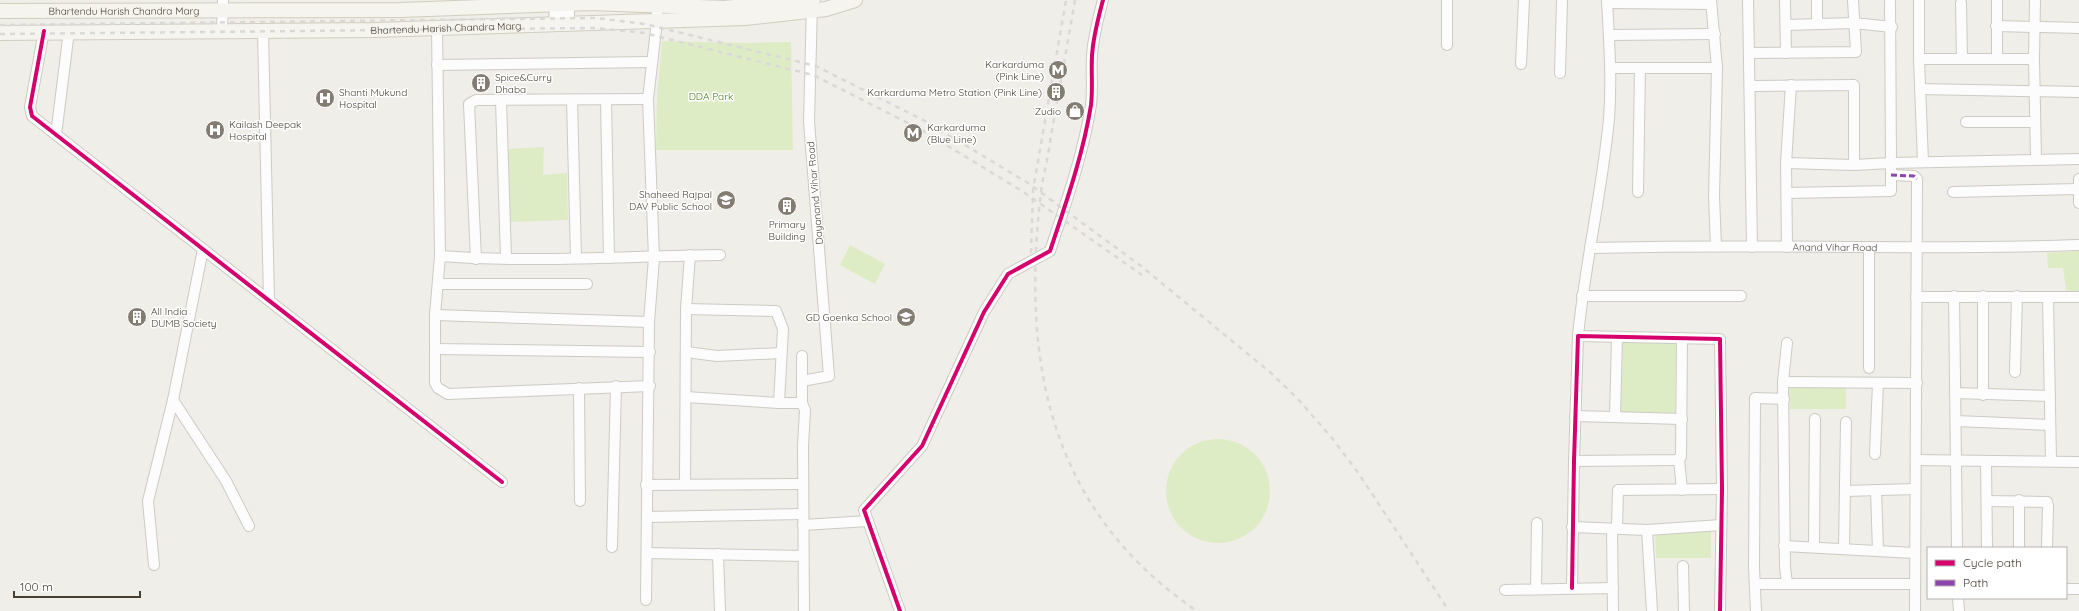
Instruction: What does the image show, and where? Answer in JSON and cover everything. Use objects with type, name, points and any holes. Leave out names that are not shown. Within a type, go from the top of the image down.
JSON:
[{"type":"main road","name":"Bhartendu Harish Chandra Marg","points":[[0,11],[223,6],[562,2],[724,8],[752,2],[812,4],[826,9],[854,0]]},
{"type":"main road","name":"Bhartendu Harish Chandra Marg","points":[[0,32],[263,32],[745,18],[812,4]]},
{"type":"street","points":[[900,611],[864,510],[922,446],[984,312],[1008,274],[1050,251],[1067,201],[1083,144],[1091,103],[1092,57],[1095,28],[1103,0]]},
{"type":"street","points":[[1447,0],[1447,45]]},
{"type":"street","points":[[1521,64],[1524,0]]},
{"type":"street","points":[[1560,73],[1562,0]]},
{"type":"street","points":[[1748,0],[1752,247]]},
{"type":"street","points":[[1785,0],[1786,52]]},
{"type":"street","points":[[1817,0],[1817,23]]},
{"type":"street","points":[[1749,52],[1856,52],[1853,0]]},
{"type":"street","points":[[1787,193],[1891,191],[1892,27],[1890,0]]},
{"type":"street","points":[[1919,0],[1919,59],[1923,162]]},
{"type":"street","points":[[1997,0],[1997,58]]},
{"type":"street","points":[[2035,0],[2034,59],[2036,159]]},
{"type":"street","points":[[1572,588],[1572,527],[1578,336],[1582,296],[1606,142],[1611,68],[1608,1],[1711,2],[1717,68],[1714,197],[1716,246]]},
{"type":"street","points":[[562,2],[562,24]]},
{"type":"street","points":[[1961,3],[1962,59]]},
{"type":"street","name":"Dayanand Vihar Road","points":[[802,381],[829,376],[809,121],[812,4]]},
{"type":"street","points":[[646,600],[646,485],[650,386],[649,322],[654,258],[648,99],[658,21],[657,5]]},
{"type":"street","points":[[222,31],[223,6]]},
{"type":"street","points":[[1786,25],[1854,23],[1892,27]]},
{"type":"street","points":[[1996,26],[2079,28]]},
{"type":"street","points":[[437,27],[440,256],[435,315],[435,383],[438,388],[448,394],[616,386],[650,386]]},
{"type":"street","points":[[40,31],[30,110],[32,116],[502,482]]},
{"type":"street","points":[[56,135],[68,31]]},
{"type":"street","points":[[263,32],[269,300]]},
{"type":"street","points":[[1610,35],[1715,34]]},
{"type":"street","points":[[1919,59],[2034,59]]},
{"type":"street","points":[[437,65],[652,62]]},
{"type":"street","points":[[1611,68],[1717,68]]},
{"type":"street","points":[[1638,192],[1640,68]]},
{"type":"street","points":[[1750,86],[1790,84],[1854,85],[1854,165]]},
{"type":"street","points":[[1787,247],[1786,164],[1790,84]]},
{"type":"street","points":[[1920,89],[2079,92]]},
{"type":"street","points":[[476,259],[469,104],[476,100],[648,99]]},
{"type":"street","points":[[501,100],[506,258]]},
{"type":"street","points":[[572,100],[576,258]]},
{"type":"street","points":[[606,100],[609,258]]},
{"type":"street","points":[[1966,122],[2035,122]]},
{"type":"street","points":[[1786,164],[1854,165],[2079,159]]},
{"type":"street","points":[[1891,175],[1914,176],[1917,178],[1917,383],[1914,553],[1915,611]]},
{"type":"street","points":[[1953,192],[2079,186],[2079,203]]},
{"type":"street","name":"Anand Vihar Road","points":[[1590,248],[1716,246],[1916,248],[2079,245]]},
{"type":"street","points":[[1869,247],[1869,368]]},
{"type":"street","points":[[154,565],[148,501],[173,400],[203,249]]},
{"type":"street","points":[[440,256],[476,259],[654,258],[690,255],[720,255]]},
{"type":"street","points":[[685,484],[686,309],[690,255]]},
{"type":"street","points":[[438,284],[587,284]]},
{"type":"street","points":[[1582,296],[1741,296]]},
{"type":"street","points":[[1954,296],[1957,547]]},
{"type":"street","points":[[1983,296],[1983,395]]},
{"type":"street","points":[[2015,372],[2017,296]]},
{"type":"street","points":[[1916,297],[2079,297]]},
{"type":"street","points":[[2048,297],[2051,461]]},
{"type":"street","points":[[686,309],[776,311],[783,328],[779,403]]},
{"type":"street","points":[[435,315],[649,322]]},
{"type":"street","points":[[1578,336],[1720,339],[1722,489],[1720,611]]},
{"type":"street","points":[[1615,417],[1617,338]]},
{"type":"street","points":[[1682,338],[1682,453],[1679,459],[1682,490]]},
{"type":"street","points":[[1787,342],[1783,382],[1784,546],[1787,584]]},
{"type":"street","points":[[435,349],[650,352]]},
{"type":"street","points":[[686,352],[717,356],[782,353]]},
{"type":"street","points":[[802,356],[802,403],[805,410],[803,484],[804,611]]},
{"type":"street","points":[[1783,382],[1917,383]]},
{"type":"street","points":[[1875,454],[1878,383]]},
{"type":"street","points":[[612,547],[616,386]]},
{"type":"street","points":[[579,388],[580,501]]},
{"type":"street","points":[[1955,393],[2050,396]]},
{"type":"street","points":[[686,397],[802,403]]},
{"type":"street","points":[[1756,611],[1755,398],[1784,399]]},
{"type":"street","points":[[173,400],[226,481],[249,526]]},
{"type":"street","points":[[1575,416],[1682,419]]},
{"type":"street","points":[[1814,548],[1815,419]]},
{"type":"street","points":[[1956,421],[2050,425]]},
{"type":"street","points":[[1844,549],[1846,422]]},
{"type":"street","points":[[1574,461],[1679,459]]},
{"type":"street","points":[[1916,460],[2079,462]]},
{"type":"street","points":[[1986,462],[1987,547]]},
{"type":"street","points":[[646,485],[803,484]]},
{"type":"street","points":[[1613,611],[1614,528],[1618,490],[1722,489]]},
{"type":"street","points":[[1845,491],[1915,489]]},
{"type":"street","points":[[1876,490],[1878,551]]},
{"type":"street","points":[[1986,501],[2020,500],[2046,502],[2048,506],[2047,547]]},
{"type":"street","points":[[2019,547],[2020,500]]},
{"type":"street","points":[[647,517],[868,521]]},
{"type":"street","points":[[1536,589],[1537,523]]},
{"type":"street","points":[[1572,527],[1647,530],[1721,525]]},
{"type":"street","points":[[1647,530],[1652,611]]},
{"type":"street","points":[[1784,546],[1914,553]]},
{"type":"street","points":[[647,553],[803,556]]},
{"type":"street","points":[[718,554],[720,611]]},
{"type":"street","points":[[1683,566],[1684,611]]},
{"type":"street","points":[[1755,584],[1914,584]]},
{"type":"street","points":[[1505,590],[1613,588]]},
{"type":"street","points":[[2067,589],[2079,589]]},
{"type":"street","points":[[1958,599],[1959,611]]},
{"type":"green space","name":"DDA Park","points":[[662,41],[744,43],[791,42],[793,150],[656,150],[657,97]]},
{"type":"green space","points":[[544,147],[543,175],[567,173],[568,220],[510,222],[508,149]]},
{"type":"green space","points":[[850,245],[885,264],[875,284],[840,265]]},
{"type":"green space","points":[[2079,251],[2079,297],[2067,297],[2063,268],[2048,268],[2047,253]]},
{"type":"green space","points":[[1623,339],[1676,340],[1675,416],[1621,415]]},
{"type":"green space","points":[[1846,384],[1846,409],[1790,409],[1789,385]]},
{"type":"green space","points":[[1218,439],[1238,443],[1247,447],[1255,454],[1262,462],[1266,471],[1270,491],[1266,511],[1262,520],[1255,528],[1247,535],[1238,539],[1218,543],[1198,539],[1189,535],[1181,528],[1174,520],[1170,511],[1166,491],[1170,471],[1174,462],[1181,454],[1189,447],[1198,443]]},
{"type":"green space","points":[[1655,529],[1711,530],[1711,558],[1656,558]]},
{"type":"railway","points":[[1031,253],[1033,190],[1066,0]]},
{"type":"railway","points":[[1075,0],[1041,192],[1036,254],[1036,314],[1042,372],[1056,427],[1077,478],[1107,527],[1147,571],[1197,611]]},
{"type":"railway","points":[[0,25],[596,18],[645,24],[816,66],[925,121],[1028,183],[1141,266],[1271,373],[1297,398],[1332,438],[1359,474],[1449,611]]},
{"type":"railway","points":[[0,34],[595,28],[644,33],[813,75],[920,129],[1022,191],[1142,275]]},
{"type":"marked path","points":[[1891,175],[1914,176],[1917,179]]},
{"type":"cycle path","points":[[900,611],[864,510],[922,446],[984,312],[1008,274],[1050,251],[1074,179],[1088,124],[1092,99],[1093,49],[1096,28],[1103,0]]},
{"type":"cycle path","points":[[44,31],[30,107],[32,116],[502,482]]},
{"type":"cycle path","points":[[1572,588],[1578,336],[1720,339],[1722,489],[1720,611]]},
{"type":"place","name":"Karkarduma (Pink Line)","points":[[1058,70]]},
{"type":"place","name":"Spice&Curry Dhaba","points":[[481,83]]},
{"type":"place","name":"Karkarduma Metro Station (Pink Line)","points":[[1056,92]]},
{"type":"place","name":"Shanti Mukund Hospital","points":[[325,98]]},
{"type":"place","name":"Zudio","points":[[1075,111]]},
{"type":"place","name":"Kailash Deepak Hospital","points":[[215,130]]},
{"type":"place","name":"Karkarduma (Blue Line)","points":[[913,133]]},
{"type":"place","name":"Shaheed Rajpal DAV Public School","points":[[726,200]]},
{"type":"place","name":"Primary Building","points":[[787,206]]},
{"type":"place","name":"All India DUMB Society","points":[[137,317]]},
{"type":"place","name":"GD Goenka School","points":[[906,317]]}]
